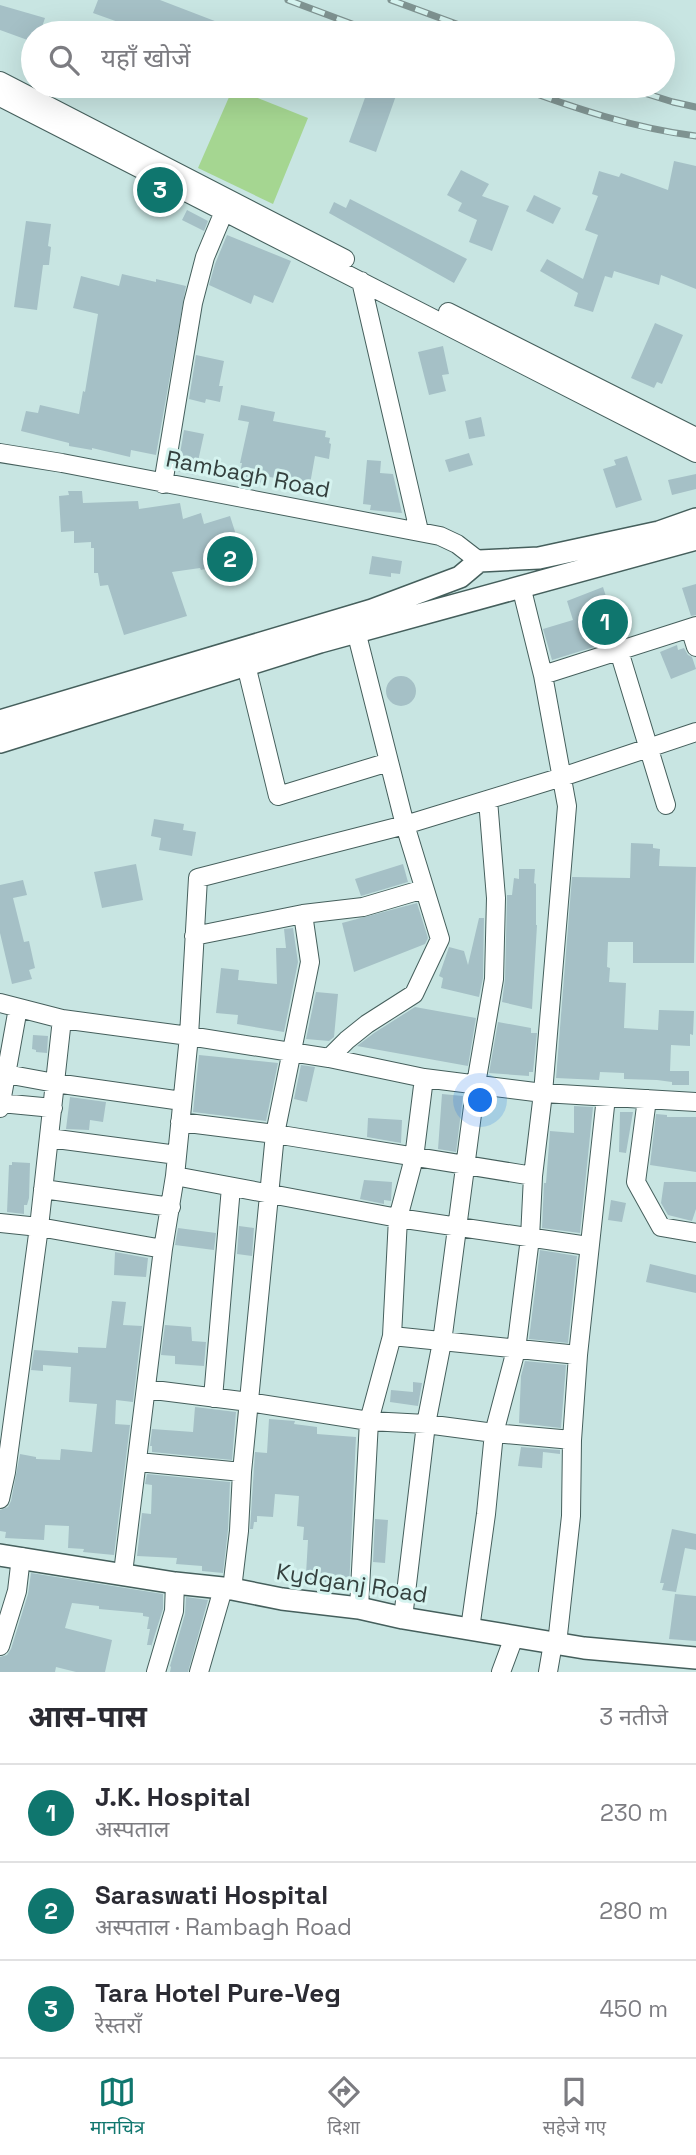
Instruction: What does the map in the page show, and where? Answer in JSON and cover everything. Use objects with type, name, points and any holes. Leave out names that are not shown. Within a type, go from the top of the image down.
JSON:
[{"type":"main road","points":[[0,721],[372,610],[460,577],[479,561],[533,559],[659,532],[696,519]]},
{"type":"main road","points":[[0,743],[356,631],[696,539]]},
{"type":"main road","points":[[529,584],[533,559]]},
{"type":"main road","points":[[460,577],[461,586],[470,600]]},
{"type":"main road","name":"Kydganj Road","points":[[10,1556],[282,1599],[359,1608],[669,1664],[696,1658]]},
{"type":"street","points":[[0,81],[21,93]]},
{"type":"street","points":[[0,97],[226,205],[696,437]]},
{"type":"street","points":[[31,98],[361,281],[696,453]]},
{"type":"street","points":[[163,484],[193,303],[205,257],[226,205]]},
{"type":"street","points":[[361,281],[419,531]]},
{"type":"street","name":"Rambagh Road","points":[[0,453],[419,531],[457,544],[479,561]]},
{"type":"street","points":[[470,1629],[494,1433],[516,1350],[530,1238],[533,1176],[543,1093],[567,806],[529,584]]},
{"type":"street","points":[[543,675],[693,627],[696,647]]},
{"type":"street","points":[[330,1058],[367,1024],[414,994],[440,939],[405,825],[356,631]]},
{"type":"street","points":[[620,650],[666,805]]},
{"type":"street","points":[[246,665],[278,796],[389,762]]},
{"type":"street","points":[[123,1573],[183,1101],[198,878],[405,825],[562,778],[696,732]]},
{"type":"street","points":[[403,1618],[426,1424],[442,1342],[476,1084],[494,979],[496,898],[488,800]]},
{"type":"street","points":[[194,936],[303,914],[363,907],[424,888]]},
{"type":"street","points":[[199,1672],[228,1589],[239,1531],[242,1472],[275,1134],[310,962],[303,914]]},
{"type":"street","points":[[0,1003],[62,1019],[330,1058],[424,1078],[543,1093],[696,1102]]},
{"type":"street","points":[[18,1008],[0,1105],[53,1108]]},
{"type":"street","points":[[0,1499],[6,1472],[39,1227],[62,1019]]},
{"type":"street","points":[[6,1074],[183,1101]]},
{"type":"street","points":[[359,1608],[369,1421],[392,1336],[398,1218],[414,1158],[424,1078]]},
{"type":"street","points":[[548,1672],[555,1643],[571,1516],[572,1440],[578,1355],[606,1097]]},
{"type":"street","points":[[647,1099],[636,1182],[661,1227],[696,1233]]},
{"type":"street","points":[[180,1122],[275,1134],[533,1176]]},
{"type":"street","points":[[49,1138],[177,1155]]},
{"type":"street","points":[[175,1175],[398,1218],[588,1246]]},
{"type":"street","points":[[213,1398],[231,1187]]},
{"type":"street","points":[[43,1189],[171,1208]]},
{"type":"street","points":[[0,1223],[39,1227],[163,1249]]},
{"type":"street","points":[[392,1336],[578,1355]]},
{"type":"street","points":[[146,1389],[369,1421],[426,1424],[572,1440]]},
{"type":"street","points":[[138,1462],[242,1472]]},
{"type":"street","points":[[0,1646],[17,1591],[10,1556]]},
{"type":"street","points":[[156,1672],[174,1611],[175,1583]]},
{"type":"street","points":[[501,1672],[514,1637]]},
{"type":"green space","points":[[229,98],[258,98],[308,118],[273,204],[198,168]]},
{"type":"building","points":[[98,0],[160,0],[215,21],[115,21],[93,13]]},
{"type":"building","points":[[0,5],[45,18],[44,21],[21,21],[21,38],[0,30]]},
{"type":"building","points":[[365,98],[395,98],[376,152],[349,142]]},
{"type":"building","points":[[674,161],[696,166],[696,289],[661,275],[659,285],[614,271],[612,278],[605,276],[593,312],[574,306],[578,293],[540,271],[547,259],[583,279],[598,235],[585,230],[598,196],[592,194],[599,171],[619,177],[621,173],[668,190]]},
{"type":"building","points":[[461,170],[489,184],[482,196],[509,206],[492,251],[469,242],[477,220],[458,211],[462,203],[447,195]]},
{"type":"building","points":[[534,195],[561,208],[553,224],[526,211]]},
{"type":"building","points":[[350,199],[467,259],[454,283],[329,213],[334,202],[346,208]]},
{"type":"building","points":[[187,210],[208,221],[204,231],[182,220]]},
{"type":"building","points":[[26,221],[51,224],[49,265],[43,265],[37,310],[14,307]]},
{"type":"building","points":[[227,235],[291,261],[273,303],[254,295],[251,304],[209,285]]},
{"type":"building","points":[[122,274],[186,286],[156,455],[131,450],[130,457],[92,448],[69,446],[69,443],[21,431],[26,411],[38,413],[40,405],[79,414],[98,314],[73,308],[81,276],[119,286]]},
{"type":"building","points":[[655,323],[683,335],[662,384],[657,382],[654,388],[631,378]]},
{"type":"building","points":[[443,346],[449,374],[442,375],[446,391],[429,395],[418,352]]},
{"type":"building","points":[[196,355],[224,361],[219,386],[223,386],[220,402],[206,399],[205,403],[189,399]]},
{"type":"building","points":[[241,405],[275,412],[273,421],[326,431],[325,437],[330,438],[331,444],[329,459],[315,456],[310,484],[264,476],[263,483],[239,478],[249,422],[238,420]]},
{"type":"building","points":[[481,417],[485,436],[469,439],[465,421]]},
{"type":"building","points":[[184,430],[204,434],[195,475],[177,471]]},
{"type":"building","points":[[469,453],[473,465],[449,472],[445,460]]},
{"type":"building","points":[[627,456],[642,500],[616,508],[603,469],[616,465],[614,460]]},
{"type":"building","points":[[367,460],[381,461],[380,473],[393,474],[402,513],[370,510],[371,505],[363,504]]},
{"type":"building","points":[[696,474],[696,489],[672,495],[668,480]]},
{"type":"building","points":[[68,491],[82,491],[83,503],[138,501],[139,509],[180,503],[183,519],[201,513],[204,524],[230,516],[247,569],[243,570],[246,580],[228,586],[222,564],[201,570],[172,572],[187,616],[124,635],[108,585],[100,586],[98,573],[94,573],[94,548],[91,548],[91,542],[74,543],[74,531],[61,532],[59,496],[69,495]]},
{"type":"building","points":[[372,556],[402,561],[400,574],[391,573],[391,577],[369,574]]},
{"type":"building","points":[[696,584],[696,615],[691,616],[682,588]]},
{"type":"building","points":[[603,587],[610,609],[613,608],[616,616],[619,615],[625,631],[621,632],[623,638],[552,660],[543,629],[573,620],[567,601]]},
{"type":"building","points":[[677,645],[678,650],[684,648],[692,657],[696,669],[671,679],[660,652]]},
{"type":"building","points":[[401,676],[412,680],[416,691],[412,702],[401,706],[390,702],[386,691],[390,680]]},
{"type":"building","points":[[154,819],[184,824],[183,830],[196,832],[192,856],[159,850],[161,838],[151,836]]},
{"type":"building","points":[[631,843],[653,844],[653,848],[660,849],[659,866],[696,867],[694,963],[633,963],[633,942],[608,942],[607,967],[610,968],[609,982],[626,983],[624,1028],[658,1030],[659,1010],[694,1011],[690,1046],[671,1045],[670,1071],[689,1071],[689,1085],[624,1079],[624,1073],[600,1072],[599,1080],[556,1078],[572,877],[630,878]]},
{"type":"building","points":[[136,864],[143,900],[102,908],[94,872]]},
{"type":"building","points":[[403,864],[408,882],[361,896],[355,879]]},
{"type":"building","points":[[519,869],[535,869],[537,925],[532,1009],[502,1002],[507,895],[512,895],[514,878],[519,879]]},
{"type":"building","points":[[23,880],[27,895],[13,898],[24,942],[29,941],[35,968],[29,970],[32,979],[12,984],[0,933],[0,885]]},
{"type":"building","points":[[417,903],[428,938],[425,944],[354,972],[342,923]]},
{"type":"building","points":[[479,918],[484,918],[483,978],[479,997],[441,988],[443,978],[439,976],[449,947],[464,951],[468,965]]},
{"type":"building","points":[[293,928],[298,962],[284,1032],[237,1024],[238,1015],[216,1013],[221,968],[239,970],[238,980],[277,984],[276,948],[286,948],[284,929]]},
{"type":"building","points":[[316,992],[338,994],[334,1037],[329,1041],[306,1039]]},
{"type":"building","points":[[415,1007],[476,1018],[468,1066],[357,1046]]},
{"type":"building","points":[[498,1022],[531,1028],[531,1033],[537,1033],[533,1072],[529,1072],[529,1076],[489,1073]]},
{"type":"building","points":[[33,1035],[48,1036],[47,1053],[32,1049]]},
{"type":"building","points":[[199,1055],[278,1063],[266,1121],[193,1112]]},
{"type":"building","points":[[301,1065],[315,1067],[307,1102],[294,1099]]},
{"type":"building","points":[[442,1094],[463,1096],[456,1152],[438,1149]]},
{"type":"building","points":[[70,1097],[106,1102],[103,1122],[90,1120],[89,1130],[66,1129]]},
{"type":"building","points":[[574,1106],[593,1107],[580,1233],[542,1228],[550,1131],[574,1133]]},
{"type":"building","points":[[620,1112],[633,1112],[626,1153],[619,1152]]},
{"type":"building","points":[[656,1114],[667,1117],[696,1117],[696,1172],[650,1165]]},
{"type":"building","points":[[368,1118],[402,1120],[401,1143],[367,1137]]},
{"type":"building","points":[[12,1162],[30,1163],[29,1198],[27,1205],[24,1205],[24,1214],[7,1212],[9,1165],[12,1165]]},
{"type":"building","points":[[364,1180],[392,1182],[391,1201],[384,1200],[384,1204],[360,1199]]},
{"type":"building","points":[[664,1182],[696,1182],[696,1209],[692,1221],[668,1215],[661,1203]]},
{"type":"building","points":[[611,1200],[626,1203],[622,1222],[608,1220]]},
{"type":"building","points":[[239,1226],[254,1228],[252,1256],[237,1254]]},
{"type":"building","points":[[178,1228],[216,1233],[214,1250],[175,1245]]},
{"type":"building","points":[[540,1250],[577,1256],[568,1343],[529,1339]]},
{"type":"building","points":[[115,1252],[148,1258],[146,1277],[114,1275]]},
{"type":"building","points":[[650,1264],[696,1275],[696,1293],[646,1282]]},
{"type":"building","points":[[112,1301],[126,1302],[123,1325],[142,1326],[133,1402],[116,1400],[115,1424],[130,1425],[114,1555],[68,1548],[69,1526],[45,1525],[44,1540],[5,1538],[6,1532],[0,1531],[0,1510],[8,1507],[11,1501],[20,1454],[36,1459],[60,1460],[61,1449],[92,1452],[97,1404],[69,1402],[71,1367],[43,1365],[43,1371],[31,1370],[34,1350],[78,1353],[78,1347],[106,1348]]},
{"type":"building","points":[[165,1325],[191,1327],[192,1341],[206,1342],[204,1366],[175,1364],[175,1356],[161,1355]]},
{"type":"building","points":[[525,1361],[566,1365],[561,1428],[519,1423],[521,1376]]},
{"type":"building","points":[[413,1382],[422,1383],[418,1406],[390,1402],[391,1390],[413,1392]]},
{"type":"building","points":[[195,1407],[236,1412],[232,1460],[152,1452],[152,1429],[193,1432]]},
{"type":"building","points":[[269,1419],[295,1421],[294,1424],[317,1427],[317,1434],[356,1437],[349,1589],[309,1587],[310,1574],[306,1574],[308,1540],[303,1540],[304,1527],[297,1526],[299,1496],[275,1494],[273,1517],[257,1516],[257,1522],[254,1522],[253,1529],[250,1529],[255,1452],[267,1453]]},
{"type":"building","points":[[521,1447],[560,1450],[560,1454],[543,1452],[542,1468],[518,1466]]},
{"type":"building","points":[[147,1474],[230,1482],[223,1573],[202,1571],[202,1566],[176,1564],[177,1558],[137,1556],[142,1513],[151,1514],[152,1485],[145,1484]]},
{"type":"building","points":[[375,1519],[388,1520],[385,1563],[373,1562]]},
{"type":"building","points":[[672,1529],[696,1534],[696,1550],[685,1548],[676,1592],[662,1590],[664,1583],[660,1583]]},
{"type":"building","points":[[31,1573],[163,1594],[163,1609],[151,1647],[147,1645],[149,1617],[143,1616],[143,1613],[99,1609],[99,1606],[72,1603],[65,1628],[112,1640],[105,1672],[76,1672],[56,1667],[55,1672],[0,1672],[0,1657],[7,1655],[11,1649],[28,1594]]},
{"type":"building","points":[[675,1594],[696,1596],[696,1641],[669,1639]]},
{"type":"building","points":[[186,1597],[208,1600],[188,1672],[170,1672],[185,1614]]},
{"type":"railway","points":[[288,0],[344,21]]},
{"type":"railway","points":[[391,0],[448,21]]},
{"type":"railway","points":[[548,98],[649,128],[696,136]]},
{"type":"railway","points":[[660,98],[696,107]]},
{"type":"place","name":"Tara Hotel Pure-Veg","points":[[160,190]]},
{"type":"place","name":"Saraswati Hospital","points":[[230,559]]},
{"type":"place","name":"J.K. Hospital","points":[[605,622]]}]
